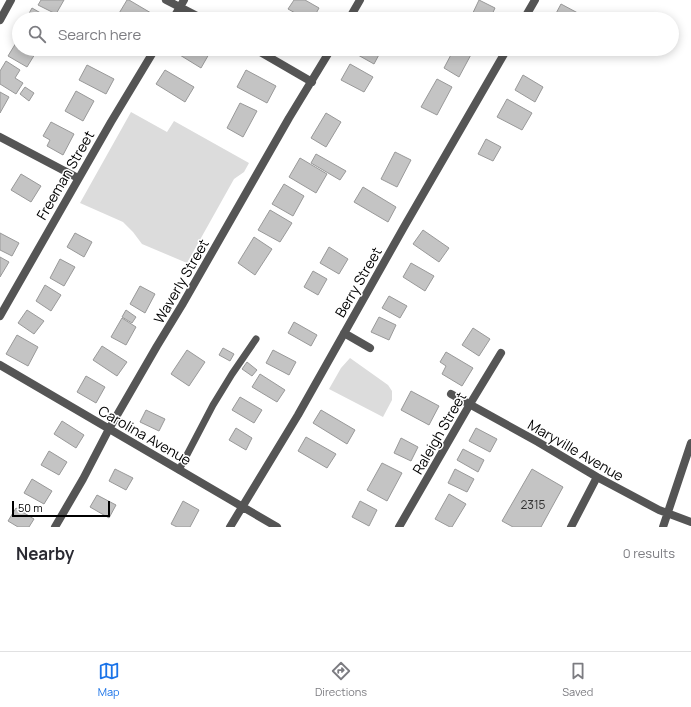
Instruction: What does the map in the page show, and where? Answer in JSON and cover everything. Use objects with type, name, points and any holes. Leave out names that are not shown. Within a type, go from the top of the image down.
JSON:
[{"type":"street","points":[[0,20],[11,0]]},
{"type":"street","points":[[166,0],[182,4],[193,12]]},
{"type":"street","points":[[353,12],[360,0]]},
{"type":"street","points":[[528,12],[535,0]]},
{"type":"street","name":"Freeman Street","points":[[0,316],[110,122],[151,56]]},
{"type":"street","points":[[267,56],[312,82]]},
{"type":"street","name":"Waverly Street","points":[[56,527],[157,346],[289,118],[327,56]]},
{"type":"street","name":"Berry Street","points":[[230,527],[298,415],[408,220],[504,56]]},
{"type":"street","points":[[0,137],[78,178]]},
{"type":"street","points":[[344,333],[370,348]]},
{"type":"street","name":"Raleigh Street","points":[[399,527],[501,352]]},
{"type":"street","name":"Carolina Avenue","points":[[0,365],[109,430],[278,527]]},
{"type":"street","name":"Maryville Avenue","points":[[451,394],[538,442],[597,477],[659,510],[691,522]]},
{"type":"street","points":[[663,527],[691,443]]},
{"type":"street","points":[[571,527],[597,477]]},
{"type":"lane","points":[[179,470],[213,405],[256,338]]},
{"type":"shaded area","points":[[131,112],[167,132],[174,121],[249,163],[244,172],[234,179],[187,263],[142,244],[123,222],[80,203]]},
{"type":"shaded area","points":[[350,358],[388,385],[392,391],[392,400],[383,417],[329,389],[341,368]]},
{"type":"building","points":[[41,0],[64,0],[57,12],[52,12],[38,5]]},
{"type":"building","points":[[127,0],[129,0],[149,12],[120,12]]},
{"type":"building","points":[[294,0],[305,0],[319,8],[317,12],[293,12],[288,9]]},
{"type":"building","points":[[479,0],[495,8],[493,12],[473,12]]},
{"type":"building","points":[[561,4],[576,12],[557,12]]},
{"type":"building","points":[[32,8],[39,12],[30,12]]},
{"type":"building","points":[[12,49],[12,56],[34,56],[27,67],[8,56]]},
{"type":"building","points":[[182,56],[208,56],[201,68]]},
{"type":"building","points":[[360,56],[378,56],[374,64]]},
{"type":"building","points":[[450,56],[470,56],[459,77],[444,68]]},
{"type":"building","points":[[6,61],[20,70],[15,78],[23,83],[16,94],[0,84],[0,71]]},
{"type":"building","points":[[350,64],[373,77],[364,92],[341,80]]},
{"type":"building","points":[[87,65],[114,79],[106,94],[79,80]]},
{"type":"building","points":[[165,70],[194,87],[185,102],[156,84]]},
{"type":"building","points":[[246,70],[276,86],[267,103],[237,87]]},
{"type":"building","points":[[523,75],[543,87],[535,102],[515,90]]},
{"type":"building","points":[[437,79],[452,87],[437,115],[421,107]]},
{"type":"building","points":[[25,87],[34,93],[29,101],[20,94]]},
{"type":"building","points":[[76,91],[94,101],[83,121],[65,111]]},
{"type":"building","points":[[0,92],[9,97],[0,113]]},
{"type":"building","points":[[507,99],[532,113],[522,130],[497,117]]},
{"type":"building","points":[[240,103],[257,111],[243,137],[227,128]]},
{"type":"building","points":[[326,113],[341,122],[326,147],[311,138]]},
{"type":"building","points":[[51,122],[74,134],[63,155],[47,146],[50,140],[43,136]]},
{"type":"building","points":[[486,139],[501,147],[493,161],[478,154]]},
{"type":"building","points":[[395,152],[411,160],[397,187],[381,179]]},
{"type":"building","points":[[316,154],[346,171],[340,180],[311,163]]},
{"type":"building","points":[[300,158],[327,174],[316,193],[289,177]]},
{"type":"building","points":[[21,174],[41,186],[31,202],[11,190]]},
{"type":"building","points":[[284,184],[304,196],[293,216],[272,204]]},
{"type":"building","points":[[363,187],[396,207],[388,222],[354,202]]},
{"type":"building","points":[[270,210],[292,223],[280,242],[258,230]]},
{"type":"building","points":[[423,230],[449,248],[439,262],[413,244]]},
{"type":"building","points":[[0,233],[19,243],[12,256],[0,250]]},
{"type":"building","points":[[75,233],[92,242],[84,257],[67,247]]},
{"type":"building","points":[[254,237],[272,249],[255,275],[238,263]]},
{"type":"building","points":[[329,247],[348,259],[339,274],[320,263]]},
{"type":"building","points":[[0,257],[9,262],[0,277]]},
{"type":"building","points":[[60,259],[75,267],[64,286],[50,278]]},
{"type":"building","points":[[411,263],[434,276],[425,291],[403,277]]},
{"type":"building","points":[[313,271],[327,279],[318,295],[304,287]]},
{"type":"building","points":[[45,285],[61,295],[51,311],[36,301]]},
{"type":"building","points":[[140,286],[155,294],[145,313],[130,304]]},
{"type":"building","points":[[389,296],[407,306],[400,318],[382,308]]},
{"type":"building","points":[[27,310],[44,321],[34,334],[18,323]]},
{"type":"building","points":[[126,310],[136,317],[132,323],[122,317]]},
{"type":"building","points":[[379,317],[396,325],[389,340],[371,332]]},
{"type":"building","points":[[122,318],[136,327],[126,345],[111,337]]},
{"type":"building","points":[[294,322],[317,335],[311,346],[288,333]]},
{"type":"building","points":[[473,328],[490,339],[479,356],[462,345]]},
{"type":"building","points":[[17,335],[38,347],[28,366],[6,354]]},
{"type":"building","points":[[102,346],[127,362],[117,376],[93,360]]},
{"type":"building","points":[[223,348],[234,354],[230,361],[219,355]]},
{"type":"building","points":[[187,350],[205,362],[189,386],[171,374]]},
{"type":"building","points":[[273,350],[296,362],[289,375],[266,363]]},
{"type":"building","points":[[446,352],[473,368],[462,386],[442,374],[446,366],[440,362]]},
{"type":"building","points":[[247,362],[257,370],[252,376],[242,369]]},
{"type":"building","points":[[260,374],[285,390],[277,402],[252,387]]},
{"type":"building","points":[[86,376],[105,387],[96,403],[77,392]]},
{"type":"building","points":[[411,391],[439,406],[429,425],[401,410]]},
{"type":"building","points":[[240,397],[262,410],[254,423],[232,410]]},
{"type":"building","points":[[146,410],[165,419],[159,431],[140,422]]},
{"type":"building","points":[[321,410],[355,430],[347,444],[313,423]]},
{"type":"building","points":[[62,421],[84,435],[76,448],[54,434]]},
{"type":"building","points":[[236,428],[252,438],[246,450],[229,440]]},
{"type":"building","points":[[476,428],[497,439],[490,452],[469,441]]},
{"type":"building","points":[[306,437],[336,454],[327,468],[298,451]]},
{"type":"building","points":[[401,438],[418,447],[411,461],[394,453]]},
{"type":"building","points":[[463,449],[484,460],[478,472],[457,460]]},
{"type":"building","points":[[49,451],[67,462],[59,475],[41,465]]},
{"type":"building","points":[[382,463],[402,473],[387,501],[367,490]]},
{"type":"building","points":[[115,469],[133,478],[126,490],[109,481]]},
{"type":"building","points":[[455,469],[474,479],[467,492],[448,483]]},
{"type":"building","points":[[532,469],[563,487],[541,527],[513,527],[502,521]]},
{"type":"building","points":[[32,479],[52,491],[44,504],[24,493]]},
{"type":"building","points":[[449,494],[466,504],[452,527],[435,519]]},
{"type":"building","points":[[97,495],[116,505],[109,518],[90,507]]},
{"type":"building","points":[[183,501],[199,510],[190,527],[177,527],[171,524]]},
{"type":"building","points":[[360,501],[377,510],[369,526],[352,517]]},
{"type":"building","points":[[16,508],[34,519],[29,527],[18,527],[8,521]]}]
